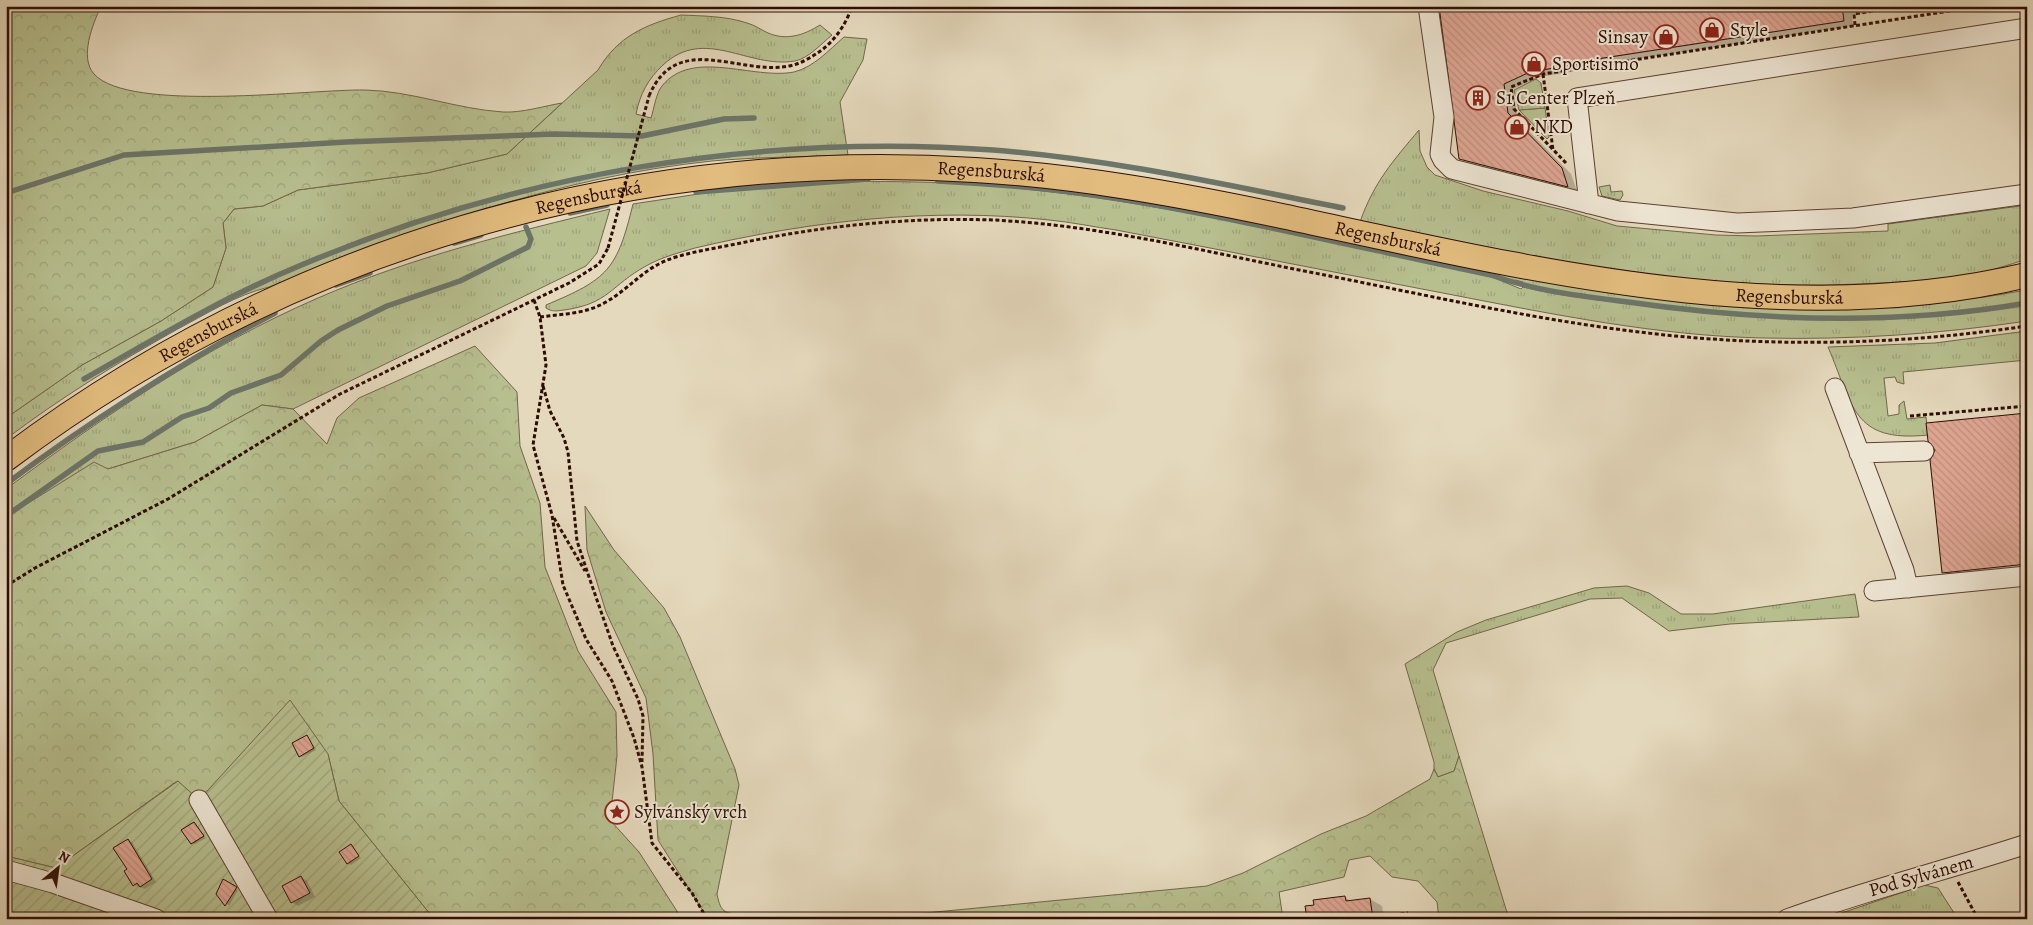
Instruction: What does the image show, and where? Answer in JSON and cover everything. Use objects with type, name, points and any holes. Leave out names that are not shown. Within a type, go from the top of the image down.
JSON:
[{"type":"main road","name":"Regensburská","points":[[6,459],[96,398],[168,354],[266,301],[346,267],[442,233],[514,212],[617,190],[736,173],[815,168],[916,167],[994,171],[1093,181],[1189,197],[1508,264],[1642,286],[1702,292],[1820,296],[1897,293],[1978,284],[2027,275]]},
{"type":"street","points":[[1428,6],[1444,117],[1444,133],[1440,148],[1443,160],[1452,168],[1618,210],[1737,223],[1852,218],[2027,194]]},
{"type":"street","points":[[1589,204],[1577,98],[2027,28]]},
{"type":"street","points":[[1835,388],[1904,570],[1908,588]]},
{"type":"street","points":[[1859,453],[1924,451]]},
{"type":"street","points":[[1874,591],[2027,576]]},
{"type":"street","points":[[199,800],[268,919]]},
{"type":"street","name":"Pod Sylvánem","points":[[1787,919],[1837,900],[1951,868],[2027,844]]},
{"type":"street","points":[[6,870],[53,883],[156,919]]},
{"type":"path","points":[[6,586],[34,568],[168,499],[340,394],[592,270],[599,264],[608,248],[649,96],[661,76],[688,60],[707,59],[768,68],[788,66],[805,60],[825,48],[850,14],[852,6]]},
{"type":"path","points":[[1906,6],[1854,14],[1855,26],[1982,6]]},
{"type":"path","points":[[1543,74],[1553,150]]},
{"type":"path","points":[[540,317],[581,312],[609,301],[656,264],[677,257],[774,236],[849,225],[953,219],[1029,223],[1101,232],[1560,320],[1642,333],[1721,340],[1814,343],[1892,340],[2027,326]]},
{"type":"path","points":[[534,300],[540,317],[546,365],[533,445],[552,515],[563,585],[586,639],[612,681],[642,767]]},
{"type":"path","points":[[543,384],[550,411],[564,438],[568,452],[577,541],[588,578],[613,646],[638,699],[642,716],[642,767],[652,843],[692,893],[707,919]]},
{"type":"path","points":[[1910,416],[2027,406]]},
{"type":"path","points":[[552,515],[588,578]]},
{"type":"path","points":[[1951,868],[1978,919]]},
{"type":"path","points":[[1394,914],[1408,913]]},
{"type":"green space","points":[[6,6],[101,6],[89,40],[88,59],[90,67],[94,74],[113,86],[144,93],[181,96],[222,96],[365,90],[400,93],[503,112],[562,103],[507,154],[427,173],[298,190],[263,206],[234,209],[223,223],[226,248],[213,287],[161,321],[82,365],[6,418]]},
{"type":"green space","points":[[681,15],[731,19],[750,24],[768,33],[782,37],[802,34],[820,25],[832,35],[810,54],[795,61],[760,60],[727,51],[711,49],[695,49],[679,54],[663,65],[649,81],[642,93],[636,114],[651,118],[662,86],[675,75],[690,69],[706,67],[760,72],[794,72],[815,62],[844,37],[867,39],[863,60],[840,102],[848,155],[712,161],[655,169],[598,179],[542,193],[431,226],[257,290],[221,306],[111,368],[47,409],[6,439],[6,418],[82,365],[161,321],[213,287],[226,248],[223,223],[234,209],[263,206],[298,190],[427,173],[507,154],[598,70],[614,48],[624,40],[644,28]]},
{"type":"green space","points":[[1536,79],[1541,83],[1545,108],[1519,110],[1514,90]]},
{"type":"green space","points":[[1545,108],[1549,137],[1547,139],[1519,110]]},
{"type":"green space","points":[[1419,130],[1420,151],[1427,167],[1435,175],[1483,191],[1568,211],[1617,226],[1716,235],[1756,236],[1888,231],[1888,224],[2027,205],[2027,259],[1975,274],[1927,280],[1795,285],[1732,283],[1608,269],[1546,259],[1360,222],[1378,183]]},
{"type":"green space","points":[[842,181],[972,184],[1076,195],[1136,204],[1255,226],[1490,276],[1521,289],[1523,287],[1563,295],[1681,310],[1780,318],[1829,319],[1927,315],[2027,304],[2027,321],[1929,333],[1863,337],[1764,338],[1685,333],[1605,323],[1487,302],[1116,230],[1049,220],[1005,216],[960,215],[915,216],[826,224],[782,230],[695,248],[646,266],[609,293],[591,303],[559,311],[552,311],[546,308],[546,305],[584,288],[607,270],[621,244],[633,204],[718,191]]},
{"type":"green space","points":[[1610,185],[1611,192],[1622,191],[1623,195],[1620,200],[1602,196],[1599,187]]},
{"type":"green space","points":[[610,209],[597,253],[586,266],[293,409],[262,405],[195,442],[108,469],[6,525],[6,489],[118,409],[156,384],[235,338],[318,298],[389,270],[462,247]]},
{"type":"green space","points":[[1425,258],[1900,304],[1985,297],[2027,290],[2027,302],[1961,311],[1895,316],[1829,318],[1762,316],[1680,308],[1544,290],[1523,285],[1523,282],[1515,280],[1514,282],[1491,273]]},
{"type":"green space","points":[[2027,331],[2027,360],[1903,372],[1904,384],[1897,382],[1895,377],[1884,378],[1888,416],[1899,414],[1899,405],[1904,401],[1907,419],[1926,417],[1928,435],[1903,436],[1884,433],[1870,426],[1859,416],[1851,402],[1828,347],[1935,343]]},
{"type":"green space","points":[[475,346],[517,392],[520,446],[540,503],[545,567],[578,651],[616,712],[617,756],[610,820],[639,852],[682,919],[434,919],[339,801],[328,754],[199,800],[177,781],[56,868],[6,856],[6,517],[94,462],[108,469],[195,442],[262,405],[293,409],[327,444],[337,418],[359,398]]},
{"type":"green space","points":[[585,506],[614,550],[664,608],[680,637],[735,769],[739,785],[717,894],[720,906],[726,912],[746,915],[925,913],[1207,886],[1243,873],[1321,834],[1366,816],[1430,779],[1434,769],[1438,777],[1454,771],[1459,756],[1509,919],[1439,919],[1437,902],[1418,881],[1392,877],[1370,856],[1349,860],[1344,877],[1279,892],[1283,919],[708,919],[658,840],[653,754],[646,698],[606,612],[587,550]]},
{"type":"green space","points":[[1627,586],[1649,593],[1681,614],[1713,614],[1855,594],[1859,617],[1730,624],[1669,631],[1622,598],[1590,599],[1446,643],[1433,670],[1459,756],[1454,771],[1438,777],[1434,769],[1434,762],[1405,664],[1457,632],[1486,620],[1594,588]]},
{"type":"green space","points":[[290,700],[328,754],[339,801],[434,919],[6,919],[6,856],[56,868],[178,781],[199,800]]},
{"type":"green space","points":[[1924,885],[1938,888],[1956,916],[1948,919],[1824,919]]},
{"type":"building","name":"S1 Center Plzeň","points":[[1439,6],[1842,6],[1844,21],[1597,59],[1597,61],[1530,72],[1504,84],[1508,113],[1562,168],[1568,187],[1459,159]]},
{"type":"building","points":[[2027,413],[2027,564],[1942,573],[1930,460],[1935,450],[1928,441],[1926,423]]},
{"type":"building","points":[[307,735],[314,748],[299,757],[292,743]]},
{"type":"building","points":[[194,822],[204,836],[191,844],[181,830]]},
{"type":"building","points":[[128,839],[152,879],[140,887],[137,883],[133,886],[124,871],[127,869],[113,848]]},
{"type":"building","points":[[351,844],[359,856],[347,864],[339,852]]},
{"type":"building","points":[[301,876],[310,893],[291,903],[282,886]]},
{"type":"building","points":[[223,879],[237,887],[225,906],[216,894]]},
{"type":"building","points":[[1345,896],[1346,901],[1370,898],[1373,919],[1307,919],[1305,906],[1314,905],[1313,900]]},
{"type":"waterway","points":[[6,193],[124,155],[346,142],[555,134],[642,136],[724,119],[754,118]]},
{"type":"waterway","points":[[84,379],[244,291],[299,266],[382,234],[466,207],[552,184],[639,167],[727,155],[816,148],[904,146],[993,150],[1125,166],[1343,208]]},
{"type":"waterway","points":[[696,192],[868,179]]},
{"type":"waterway","points":[[938,181],[1026,187],[1115,198],[1209,215],[1491,275],[1541,289],[1678,308],[1777,317],[1878,318],[1928,315],[2027,303]]},
{"type":"waterway","points":[[570,213],[607,205]]},
{"type":"waterway","points":[[6,516],[98,451],[143,442],[182,417],[209,408],[231,393],[281,375],[321,341],[338,330],[387,306],[460,281],[528,247],[531,239],[526,227]]},
{"type":"waterway","points":[[454,243],[481,235]]},
{"type":"waterway","points":[[336,285],[370,273]]},
{"type":"waterway","points":[[6,484],[71,437],[171,372],[275,313]]},
{"type":"place","name":"Style","points":[[1712,30]]},
{"type":"place","name":"Sinsay","points":[[1666,37]]},
{"type":"place","name":"Sportisimo","points":[[1534,64]]},
{"type":"place","name":"S1 Center Plzeň","points":[[1478,98]]},
{"type":"place","name":"NKD","points":[[1517,127]]},
{"type":"place","name":"Sylvánský vrch","points":[[617,812]]}]
